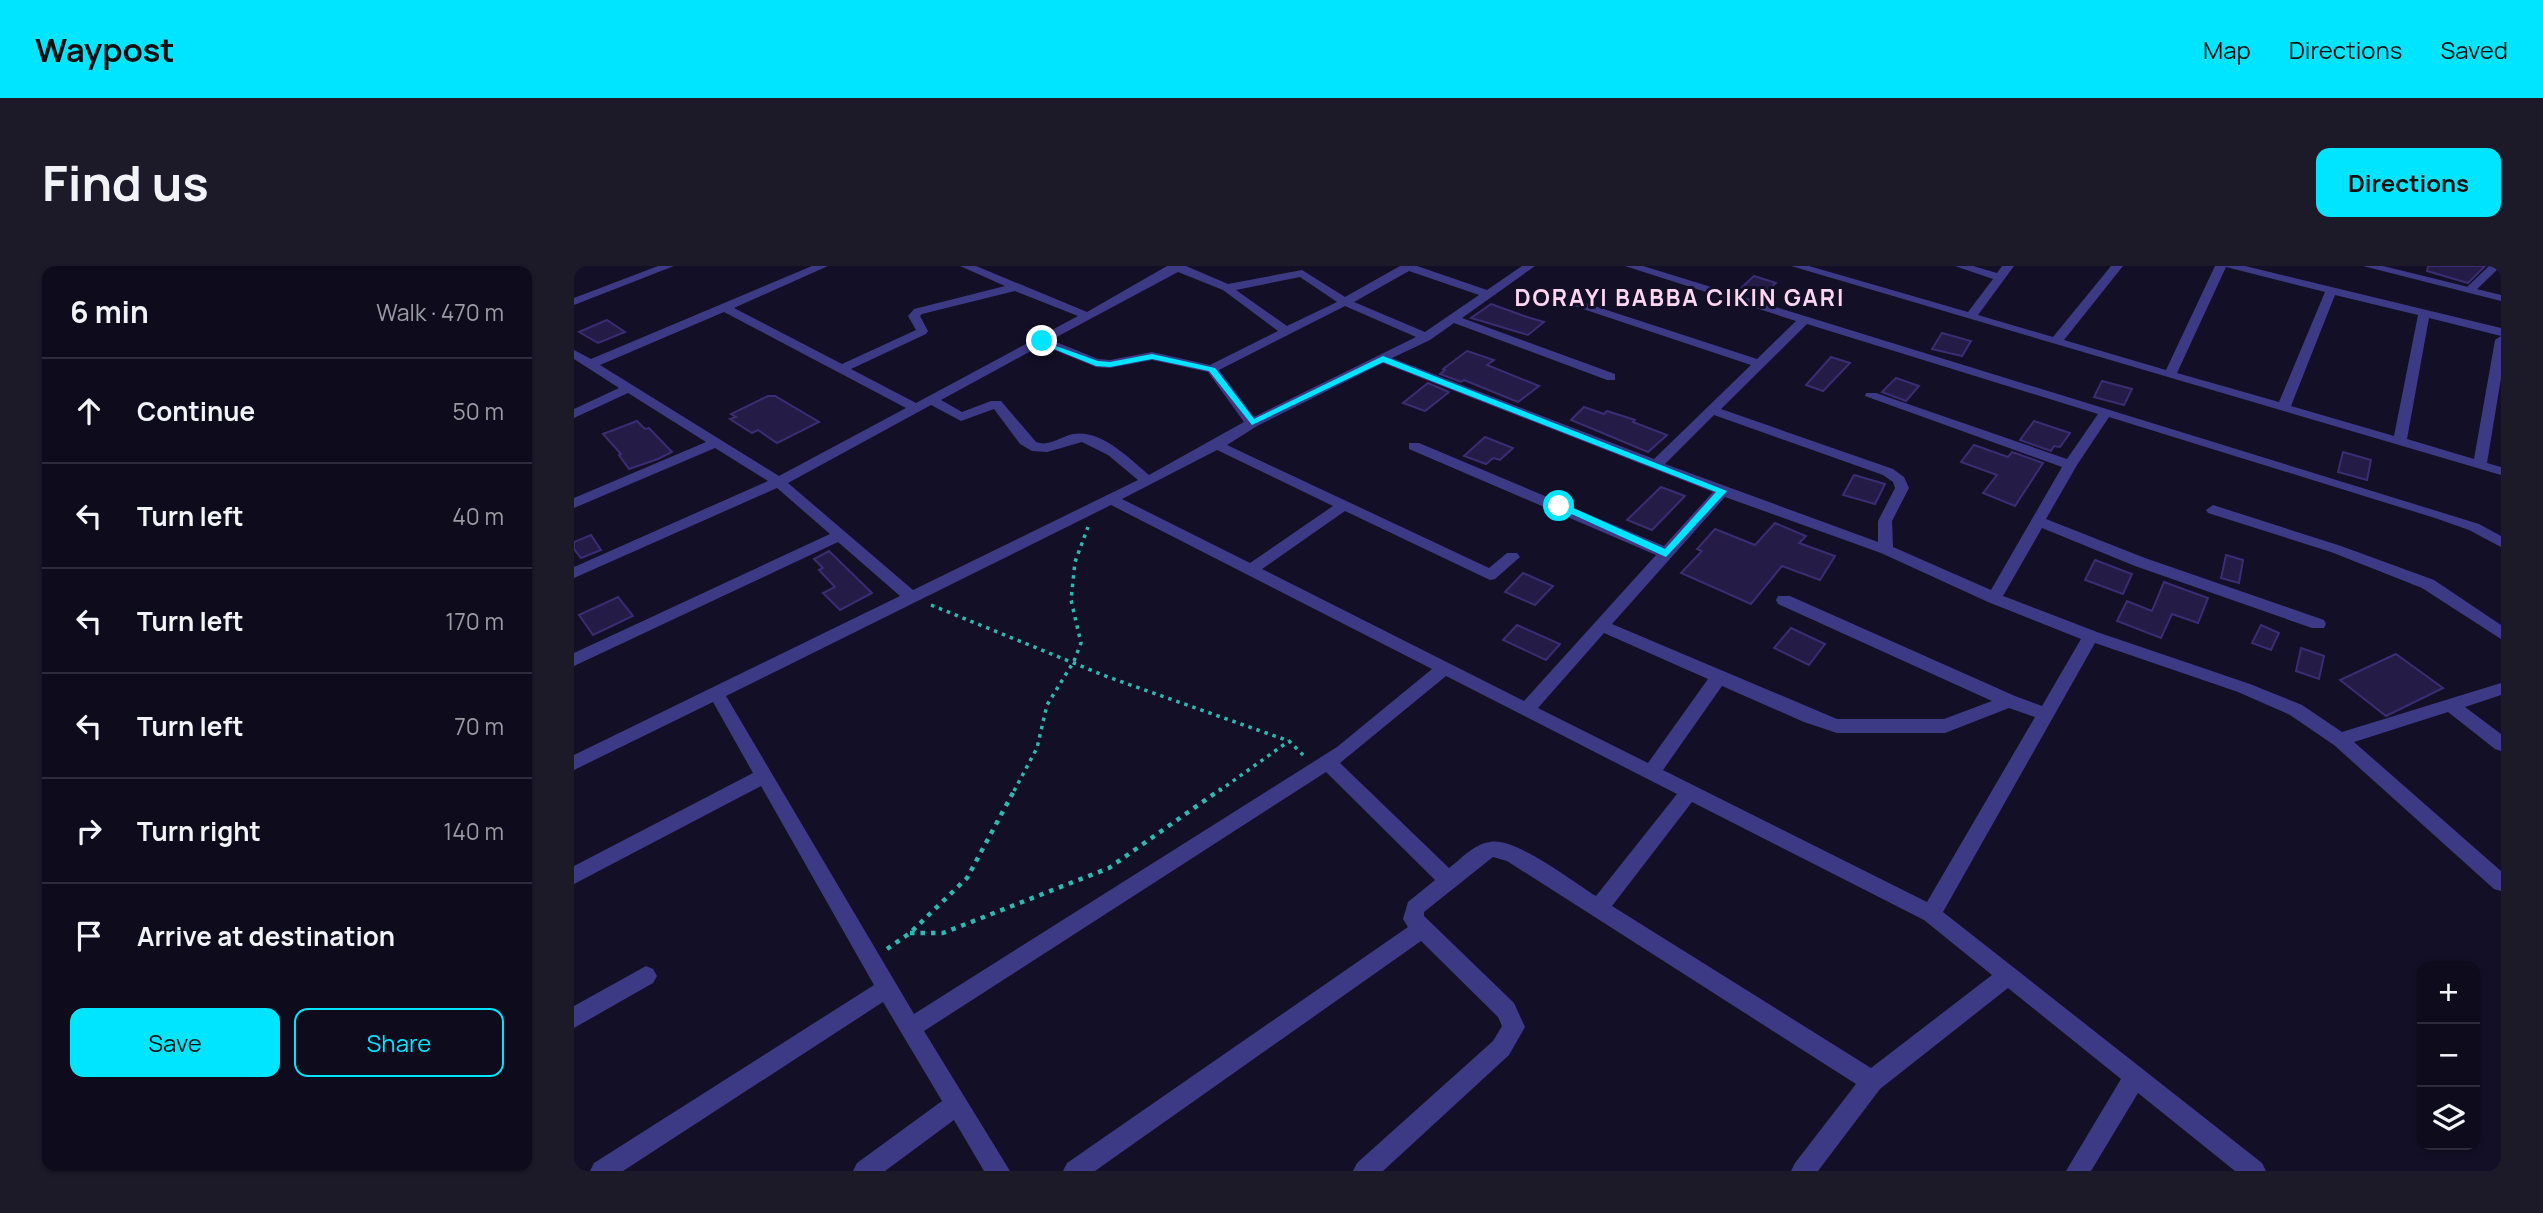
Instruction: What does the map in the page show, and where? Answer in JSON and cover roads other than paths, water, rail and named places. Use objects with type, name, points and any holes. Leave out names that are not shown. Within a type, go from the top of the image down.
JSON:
[{"type":"street","points":[[574,302],[668,266]]},
{"type":"street","points":[[591,364],[822,266]]},
{"type":"street","points":[[966,266],[1087,316]]},
{"type":"street","points":[[1042,341],[1096,363],[1110,364],[1152,356],[1212,369],[1345,302],[1407,266],[1488,294]]},
{"type":"street","points":[[574,762],[1095,508],[1217,445],[1252,423],[1426,337],[1530,266]]},
{"type":"street","points":[[1631,266],[2440,515],[2474,527],[2501,542]]},
{"type":"street","points":[[1797,266],[2501,471]]},
{"type":"street","points":[[1961,266],[2004,271]]},
{"type":"street","points":[[2057,340],[2117,266]]},
{"type":"street","points":[[2170,374],[2221,266]]},
{"type":"street","points":[[2231,266],[2501,332]]},
{"type":"street","points":[[2369,266],[2395,269],[2501,298]]},
{"type":"street","points":[[2470,290],[2495,266]]},
{"type":"street","points":[[574,573],[779,482],[1177,267],[1227,288],[1287,331]]},
{"type":"street","points":[[1970,316],[2004,271]]},
{"type":"street","points":[[1227,288],[1302,273],[1345,302],[1426,337]]},
{"type":"street","points":[[842,369],[922,331],[914,316],[918,311],[1016,287]]},
{"type":"street","points":[[2283,408],[2331,290]]},
{"type":"street","points":[[1575,303],[1759,364]]},
{"type":"street","points":[[724,307],[916,408]]},
{"type":"street","points":[[2400,442],[2424,313]]},
{"type":"street","points":[[1452,318],[1611,377]]},
{"type":"street","points":[[1656,465],[1803,321]]},
{"type":"street","points":[[2480,466],[2501,340]]},
{"type":"street","points":[[574,354],[779,482],[912,598]]},
{"type":"street","points":[[1383,359],[1722,491],[1886,550],[1994,598],[2091,636],[2286,705],[2340,740],[2501,883]]},
{"type":"street","points":[[1212,369],[1252,423]]},
{"type":"street","points":[[574,414],[628,388]]},
{"type":"street","points":[[1871,396],[2070,465]]},
{"type":"street","points":[[931,400],[961,416],[996,404],[1029,444],[1038,448],[1050,447],[1074,438],[1091,439],[1148,481]]},
{"type":"street","points":[[1713,410],[1888,472],[1899,480],[1902,488],[1885,521],[1886,550]]},
{"type":"street","points":[[1994,598],[2070,465],[2105,413]]},
{"type":"street","points":[[574,503],[716,443]]},
{"type":"street","points":[[1217,445],[1490,575],[1512,557]]},
{"type":"street","points":[[1414,446],[1666,554]]},
{"type":"street","points":[[1526,710],[1722,491]]},
{"type":"street","points":[[1112,499],[1931,914],[2254,1171]]},
{"type":"street","points":[[1251,570],[1344,505]]},
{"type":"street","points":[[2213,510],[2336,549],[2428,584],[2501,633]]},
{"type":"street","points":[[2038,521],[2140,562],[2318,624]]},
{"type":"street","points":[[574,660],[840,535]]},
{"type":"street","points":[[1784,600],[2009,701],[2046,714]]},
{"type":"street","points":[[1602,625],[1810,717],[1838,726],[1945,726],[2009,701]]},
{"type":"street","points":[[1931,914],[2091,636]]},
{"type":"street","points":[[910,1028],[1322,765],[1445,668]]},
{"type":"street","points":[[1651,773],[1720,676]]},
{"type":"street","points":[[2340,740],[2501,689]]},
{"type":"street","points":[[716,693],[910,1028],[998,1171]]},
{"type":"street","points":[[2451,705],[2501,744]]},
{"type":"street","points":[[1322,765],[1449,881]]},
{"type":"street","points":[[574,876],[764,776]]},
{"type":"street","points":[[1598,909],[1689,792]]},
{"type":"street","points":[[1365,1171],[1501,1048],[1514,1027],[1506,1010],[1413,919],[1415,908],[1481,854],[1492,849],[1512,855],[1872,1081]]},
{"type":"street","points":[[1075,1171],[1423,929]]},
{"type":"street","points":[[1803,1171],[1872,1081],[2008,975]]},
{"type":"street","points":[[574,1018],[646,976]]},
{"type":"street","points":[[602,1171],[887,988]]},
{"type":"street","points":[[2078,1171],[2135,1077]]},
{"type":"street","points":[[865,1171],[957,1104]]},
{"type":"district","name":"DORAYI BABBA CIKIN GARI","points":[[1680,297]]}]
